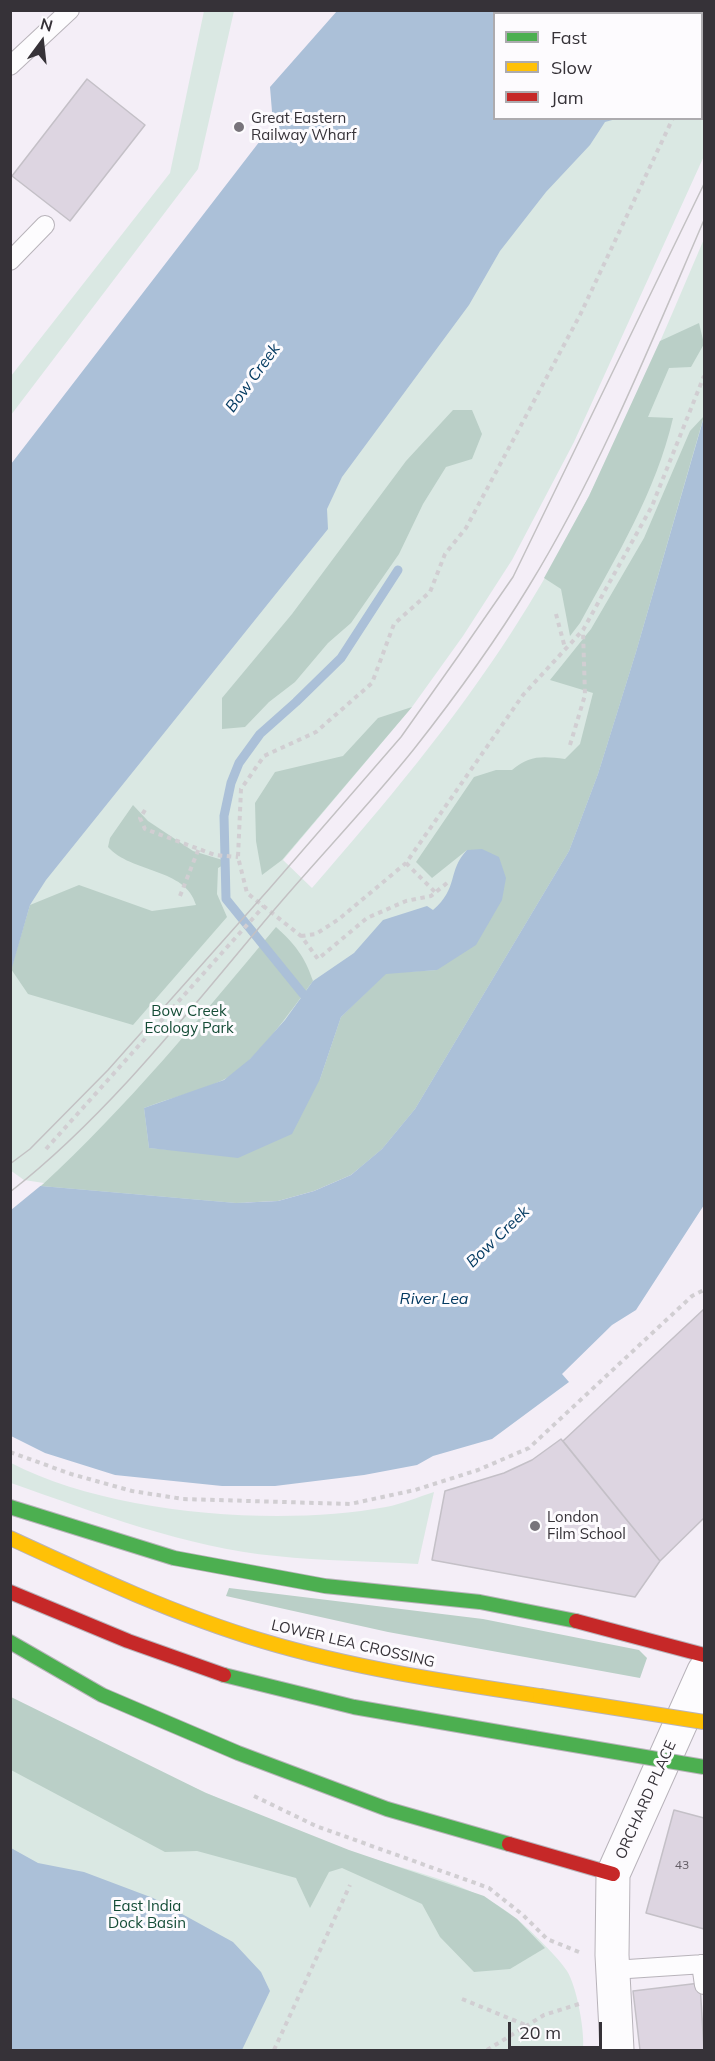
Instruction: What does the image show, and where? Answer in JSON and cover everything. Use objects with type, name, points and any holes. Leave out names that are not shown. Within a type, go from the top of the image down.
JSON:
[{"type":"highway","points":[[10,1507],[174,1558],[325,1586],[480,1602],[609,1628],[705,1655]]},
{"type":"highway","name":"LOWER LEA CROSSING","points":[[10,1538],[97,1579],[209,1623],[266,1641],[433,1680],[705,1722]]},
{"type":"highway","points":[[10,1592],[105,1633],[247,1681],[423,1722],[705,1767]]},
{"type":"highway","points":[[10,1642],[102,1695],[238,1753],[387,1809],[613,1874]]},
{"type":"street","name":"ORCHARD PLACE","points":[[617,2050],[613,1874],[705,1671]]},
{"type":"lane","points":[[10,66],[70,10]]},
{"type":"lane","points":[[10,261],[45,225]]},
{"type":"lane","points":[[614,1974],[703,1964],[705,1985]]},
{"type":"path","points":[[447,883],[436,893],[406,901],[367,918],[318,959],[301,936],[247,893],[238,857],[241,789],[264,756],[316,732],[372,683],[394,624],[430,592],[445,554],[466,528],[569,335],[672,120]]},
{"type":"path","points":[[301,936],[316,934],[339,919],[406,863],[523,695],[583,630],[652,506],[705,376]]},
{"type":"path","points":[[556,614],[565,648]]},
{"type":"path","points":[[570,745],[585,695],[583,630]]},
{"type":"path","points":[[145,810],[140,818],[145,829],[215,855],[238,857]]},
{"type":"path","points":[[180,896],[198,848]]},
{"type":"path","points":[[406,863],[436,893]]},
{"type":"path","points":[[46,1149],[264,906]]},
{"type":"path","points":[[10,1452],[71,1474],[132,1491],[183,1499],[350,1504],[404,1492],[478,1470],[529,1448],[692,1296],[705,1290]]},
{"type":"path","points":[[244,1792],[316,1826],[489,1888],[523,1915],[546,1939],[581,1953],[614,1974],[578,2004],[544,2015],[487,2050]]},
{"type":"path","points":[[274,2050],[350,1885]]},
{"type":"path","points":[[462,1999],[528,2026]]},
{"type":"green space","name":"Bow Creek Ecology Park","points":[[623,10],[704,11],[704,156],[574,442],[512,560],[463,636],[412,707],[283,860],[312,888],[417,762],[490,664],[542,584],[593,488],[617,439],[704,239],[704,671],[487,1132],[11,1271],[11,844],[543,120],[703,120],[703,12],[622,12]]},
{"type":"green space","points":[[204,11],[234,11],[198,169],[11,415],[11,376],[170,173]]},
{"type":"green space","points":[[699,323],[704,344],[691,367],[669,368],[648,417],[673,418],[666,445],[646,498],[621,549],[580,623],[570,636],[561,589],[544,578],[589,496],[660,341]]},
{"type":"green space","points":[[453,410],[472,410],[482,434],[472,459],[446,467],[423,504],[399,554],[351,623],[328,643],[295,682],[269,702],[245,727],[222,729],[222,698],[292,614],[406,461]]},
{"type":"green space","points":[[704,416],[636,652],[598,774],[569,851],[415,1109],[382,1149],[351,1175],[314,1191],[278,1201],[236,1203],[41,1186],[134,1093],[276,927],[299,951],[313,981],[272,1035],[235,1073],[213,1084],[144,1108],[149,1148],[184,1151],[320,1079],[341,1017],[386,973],[437,970],[467,850],[432,878],[416,862],[474,777],[496,770],[512,770],[530,759],[550,757],[565,759],[580,744],[593,693],[550,680],[591,629],[644,538],[690,431]]},
{"type":"green space","points":[[412,707],[282,860],[262,875],[256,841],[255,803],[275,772],[343,756],[378,718]]},
{"type":"green space","points":[[133,805],[148,821],[193,851],[229,862],[218,868],[217,894],[227,917],[133,1025],[28,994],[11,969],[30,905],[79,885],[152,911],[196,905],[190,893],[181,884],[170,877],[130,862],[108,847],[110,838]]},
{"type":"green space","points":[[11,1463],[51,1480],[96,1494],[144,1505],[195,1512],[296,1516],[343,1513],[392,1506],[434,1492],[418,1564],[311,1559],[242,1552],[175,1537],[108,1517],[11,1483]]},
{"type":"green space","points":[[229,1588],[483,1619],[639,1650],[647,1658],[640,1678],[388,1632],[226,1596]]},
{"type":"green space","name":"East India Dock Basin","points":[[10,1697],[93,1740],[220,1799],[350,1851],[458,1886],[499,1906],[517,1919],[551,1951],[567,1971],[580,2010],[583,2050],[11,2050]]},
{"type":"green space","points":[[11,1697],[206,1793],[349,1850],[484,1896],[517,1919],[545,1948],[510,1969],[474,1972],[440,1937],[422,1904],[342,1868],[329,1872],[310,1908],[296,1878],[197,1851],[165,1852],[11,1770]]},
{"type":"water","name":"Bow Creek","points":[[337,11],[698,11],[493,12],[493,120],[612,120],[605,122],[590,145],[546,192],[500,251],[469,305],[342,477],[327,509],[328,529],[46,880],[30,905],[11,971],[11,464],[273,124],[270,87]]},
{"type":"water","name":"River Lea","points":[[704,417],[704,1205],[636,1310],[612,1325],[562,1374],[569,1382],[492,1439],[433,1456],[417,1465],[364,1475],[275,1486],[222,1486],[115,1475],[45,1453],[11,1436],[10,1173],[23,1182],[41,1186],[236,1203],[278,1201],[314,1191],[351,1175],[382,1149],[415,1109],[569,851],[598,774],[636,652]]},
{"type":"water","points":[[482,849],[499,857],[506,878],[502,900],[476,945],[437,970],[386,974],[341,1017],[320,1079],[292,1134],[238,1158],[149,1148],[144,1108],[224,1080],[250,1059],[285,1020],[313,981],[354,953],[383,920],[427,906],[433,910],[450,887],[457,865],[467,850]]},
{"type":"water","name":"East India Dock Basin","points":[[11,1848],[38,1863],[84,1872],[153,1898],[233,1942],[261,1972],[270,1991],[242,2050],[11,2050]]},
{"type":"pier","points":[[10,1170],[24,1180],[44,1183],[11,1210]]},
{"type":"building","points":[[87,79],[145,125],[70,221],[12,176]]},
{"type":"building","points":[[704,1309],[704,1518],[660,1561],[563,1441]]},
{"type":"building","name":"London Film School","points":[[561,1439],[660,1561],[635,1597],[432,1560],[445,1491],[504,1473],[532,1460]]},
{"type":"building","points":[[674,1810],[704,1818],[704,1929],[646,1913]]},
{"type":"building","points":[[700,1983],[704,2050],[640,2050],[633,1991]]},
{"type":"waterway","points":[[303,994],[226,899],[224,816],[231,783],[239,763],[260,734],[341,658],[398,570]]},
{"type":"tram line","points":[[10,1164],[30,1149],[108,1070],[401,737],[513,577],[704,184]]},
{"type":"tram line","points":[[10,1192],[78,1132],[143,1064],[396,771],[474,669],[529,586],[579,497],[623,406],[704,220]]},
{"type":"traffic: fast","points":[[10,1507],[174,1558],[325,1586],[480,1602],[576,1621]]},
{"type":"traffic: fast","points":[[10,1642],[102,1695],[238,1753],[387,1809],[509,1844]]},
{"type":"traffic: fast","points":[[224,1675],[354,1707],[533,1738]]},
{"type":"traffic: fast","points":[[533,1738],[704,1767]]},
{"type":"traffic: slow","points":[[10,1538],[166,1607],[263,1641],[366,1667],[540,1696]]},
{"type":"traffic: slow","points":[[540,1696],[704,1722]]},
{"type":"traffic: jam","points":[[10,1592],[128,1641],[224,1675]]},
{"type":"traffic: jam","points":[[576,1621],[704,1655]]},
{"type":"traffic: jam","points":[[509,1844],[613,1874]]},
{"type":"place","name":"Great Eastern Railway Wharf","points":[[239,127]]},
{"type":"place","name":"London Film School","points":[[535,1526]]}]
